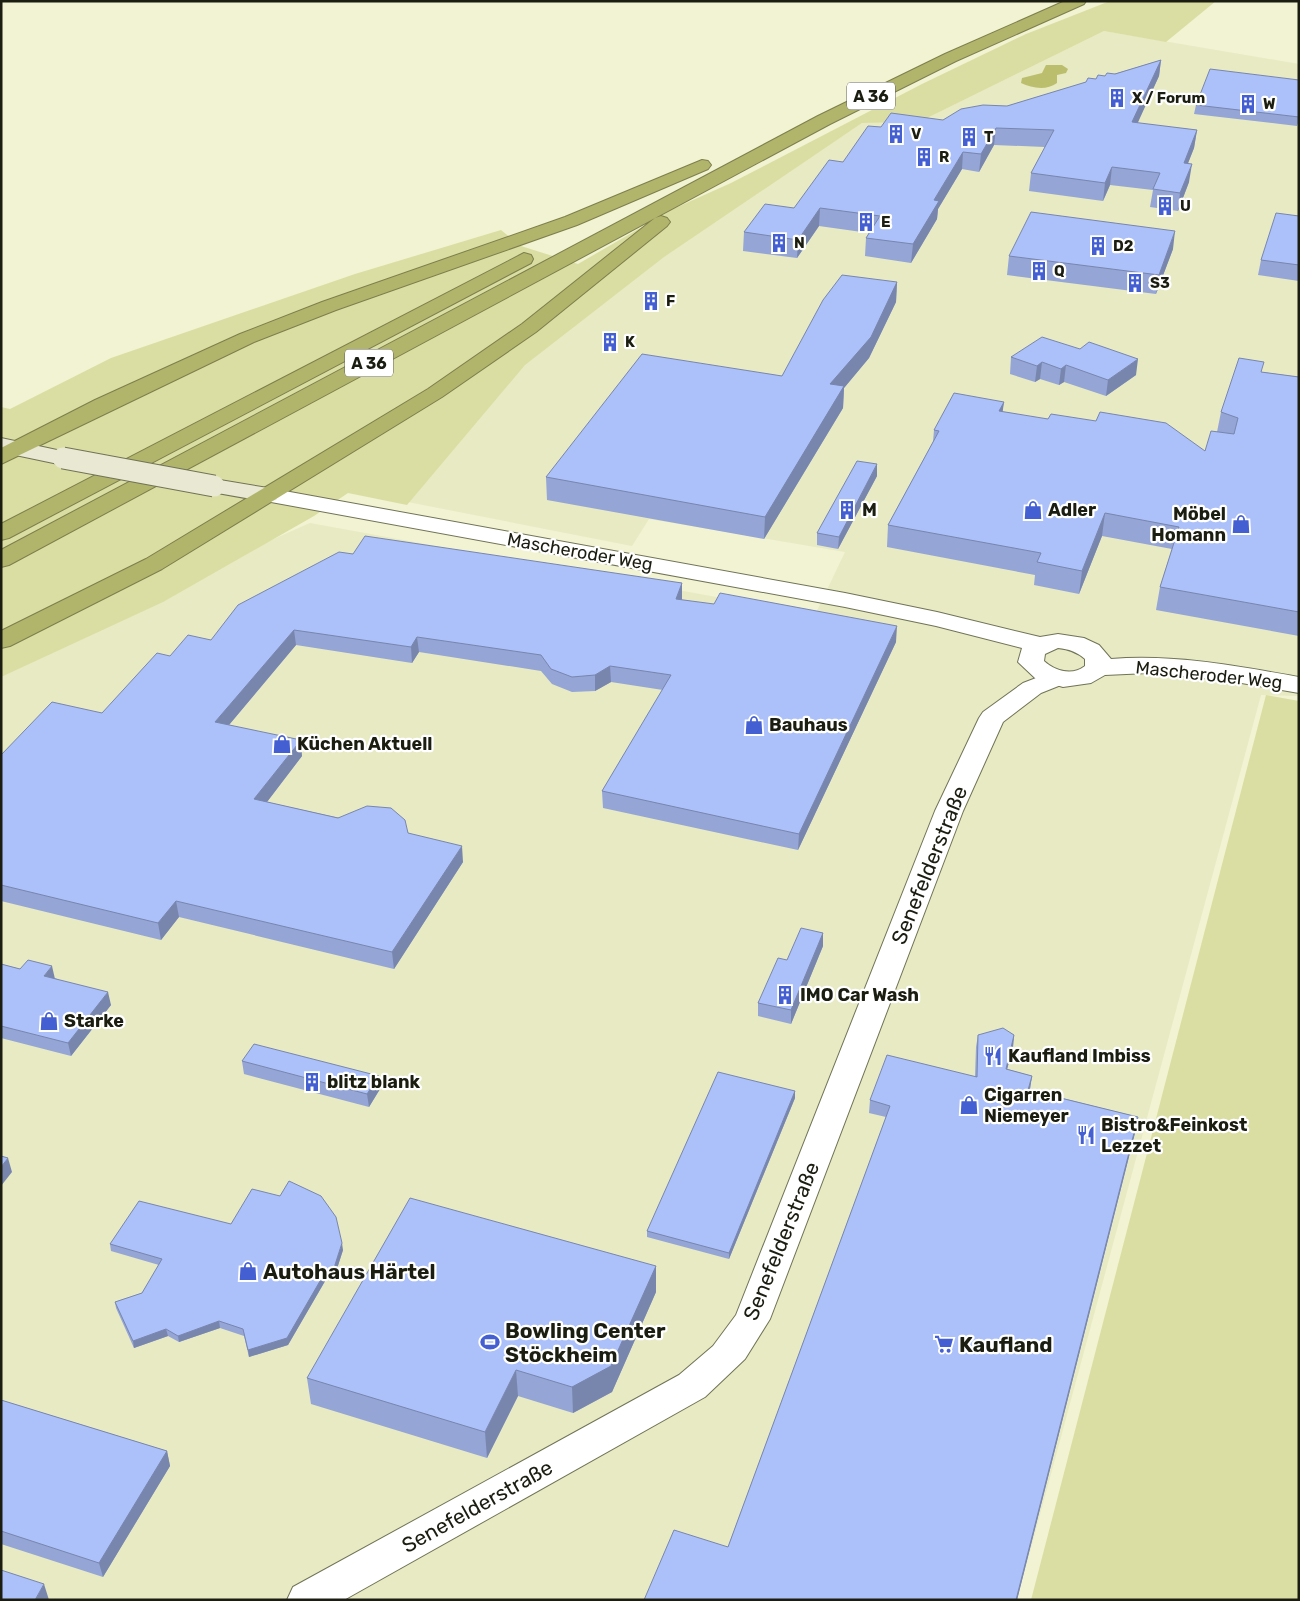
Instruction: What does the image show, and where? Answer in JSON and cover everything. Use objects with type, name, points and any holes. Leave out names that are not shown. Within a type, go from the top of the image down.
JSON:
[{"type":"highway","name":"A 36","points":[[791,119],[937,47],[1045,1]]},
{"type":"highway","name":"A 36","points":[[1,560],[738,166],[903,80],[1007,31],[1079,1]]},
{"type":"highway","name":"A 36","points":[[1,533],[711,160],[571,221],[338,303],[247,338],[7,450]]},
{"type":"highway","points":[[1,641],[154,564],[483,361],[583,285],[638,240],[738,166]]},
{"type":"main road","name":"Mascheroder Weg","points":[[7,450],[63,458],[268,495]]},
{"type":"street","name":"Mascheroder Weg","points":[[268,495],[845,600],[937,619],[1010,639],[1039,666]]},
{"type":"street","points":[[1058,641],[1087,648],[1105,664],[1086,676],[1077,679],[1039,666],[1058,641]]},
{"type":"street","name":"Mascheroder Weg","points":[[1105,664],[1162,666],[1299,685]]},
{"type":"street","name":"Senefelderstraße","points":[[307,1600],[692,1386],[721,1363],[739,1342],[752,1319],[954,798],[992,718],[1039,666]]},
{"type":"shaded area","points":[[1110,1],[1216,1],[1166,42],[1104,31],[919,122],[862,123],[664,257],[525,365],[407,505],[348,493],[314,516],[163,602],[1,677],[1,407],[10,409],[111,358],[355,274],[501,230],[521,246],[578,264],[673,209],[731,183],[922,84],[1026,34]]},
{"type":"shaded area","points":[[1104,31],[1299,64],[1299,696],[1261,695],[1017,1600],[1,1600],[1,659],[310,523],[815,615],[845,552],[649,519],[632,546],[357,492],[661,257],[862,123],[919,122]]},
{"type":"shaded area","points":[[1046,65],[1062,65],[1068,69],[1066,73],[1057,75],[1057,83],[1053,86],[1044,88],[1021,83],[1022,78],[1042,73]]},
{"type":"shaded area","points":[[1266,695],[1299,701],[1299,1600],[1031,1600]]},
{"type":"building","points":[[1161,60],[1132,122],[1197,130],[1184,163],[1192,164],[1180,193],[1153,189],[1160,173],[1112,167],[1105,183],[1031,173],[1054,130],[996,128],[981,154],[963,152],[934,200],[939,201],[913,244],[866,238],[880,216],[820,208],[798,240],[744,232],[765,204],[794,208],[829,160],[843,162],[868,126],[881,127],[891,113],[943,120],[961,109],[983,105],[1007,106],[1086,82],[1088,78],[1096,79],[1098,75],[1115,74]]},
{"type":"building","name":"W","points":[[1210,69],[1299,80],[1299,117],[1196,105]]},
{"type":"building","points":[[1031,212],[1175,231],[1159,275],[1009,256]]},
{"type":"building","points":[[1276,213],[1299,216],[1299,265],[1261,260]]},
{"type":"building","points":[[842,275],[897,282],[871,337],[830,384],[844,386],[765,517],[546,477],[642,354],[782,376],[823,300]]},
{"type":"building","points":[[1042,337],[1080,349],[1089,342],[1138,359],[1108,380],[1066,365],[1061,369],[1042,362],[1037,366],[1011,357]]},
{"type":"building","points":[[1239,358],[1264,362],[1261,372],[1299,377],[1299,612],[1160,587],[1179,527],[1105,513],[1082,571],[1037,562],[1041,553],[888,525],[939,431],[934,430],[954,393],[1004,402],[999,411],[1048,419],[1051,414],[1096,421],[1100,412],[1166,423],[1205,451],[1211,431],[1234,434],[1238,418],[1221,412]]},
{"type":"building","name":"M","points":[[857,461],[877,464],[839,537],[817,533]]},
{"type":"building","points":[[365,536],[682,583],[676,599],[714,604],[720,593],[897,626],[799,834],[602,791],[671,675],[610,666],[595,675],[572,677],[551,669],[541,655],[417,637],[411,647],[294,630],[215,722],[301,740],[254,799],[338,818],[367,806],[391,808],[405,820],[408,833],[462,846],[392,952],[176,901],[158,923],[1,885],[1,755],[52,702],[102,713],[157,653],[170,656],[188,635],[211,640],[238,605],[339,552],[353,554]]},
{"type":"building","name":"IMO Car Wash","points":[[801,928],[823,933],[791,1010],[758,1003],[778,958],[787,960]]},
{"type":"building","name":"Starke","points":[[28,960],[52,966],[44,976],[108,992],[68,1043],[1,1026],[1,964],[20,969]]},
{"type":"building","name":"Kaufland","points":[[1003,1028],[1014,1035],[1006,1069],[1032,1076],[1028,1090],[1138,1117],[1016,1600],[644,1600],[674,1530],[728,1547],[890,1106],[870,1100],[887,1055],[977,1077],[978,1035]]},
{"type":"building","points":[[254,1044],[379,1076],[367,1094],[242,1061]]},
{"type":"building","points":[[718,1072],[795,1091],[729,1253],[647,1231]]},
{"type":"building","points":[[1,1156],[8,1158],[1,1167]]},
{"type":"building","name":"Autohaus Härtel","points":[[289,1181],[321,1196],[336,1217],[342,1243],[333,1271],[327,1269],[287,1338],[248,1350],[243,1329],[219,1321],[178,1336],[166,1329],[133,1341],[115,1302],[142,1293],[162,1259],[110,1244],[139,1201],[231,1224],[252,1189],[280,1196]]},
{"type":"building","name":"Bowling Center Stöckheim","points":[[410,1198],[656,1266],[611,1366],[572,1387],[516,1370],[485,1432],[307,1378]]},
{"type":"building","points":[[1,1400],[167,1451],[99,1563],[1,1531]]},
{"type":"building","points":[[1,1570],[44,1584],[35,1600],[1,1600]]},
{"type":"place","name":"X / Forum","points":[[1117,98]]},
{"type":"place","name":"W","points":[[1248,104]]},
{"type":"place","name":"V","points":[[896,134]]},
{"type":"place","name":"T","points":[[969,137]]},
{"type":"place","name":"R","points":[[924,157]]},
{"type":"place","name":"U","points":[[1165,206]]},
{"type":"place","name":"E","points":[[866,222]]},
{"type":"place","name":"N","points":[[779,243]]},
{"type":"place","name":"D2","points":[[1098,246]]},
{"type":"place","name":"Q","points":[[1039,271]]},
{"type":"place","name":"S3","points":[[1135,283]]},
{"type":"place","name":"F","points":[[651,301]]},
{"type":"place","name":"K","points":[[610,342]]},
{"type":"place","name":"M","points":[[847,510]]},
{"type":"place","name":"Adler","points":[[1033,510]]},
{"type":"place","name":"Möbel Homann","points":[[1241,524]]},
{"type":"place","name":"Bauhaus","points":[[754,725]]},
{"type":"place","name":"Küchen Aktuell","points":[[282,744]]},
{"type":"place","name":"IMO Car Wash","points":[[785,995]]},
{"type":"place","name":"Starke","points":[[49,1021]]},
{"type":"place","name":"Kaufland Imbiss","points":[[993,1056]]},
{"type":"place","name":"blitz blank","points":[[312,1082]]},
{"type":"place","name":"Cigarren Niemeyer","points":[[969,1105]]},
{"type":"place","name":"Bistro&Feinkost Lezzet","points":[[1086,1135]]},
{"type":"place","name":"Autohaus Härtel","points":[[248,1271]]},
{"type":"place","name":"Bowling Center Stöckheim","points":[[490,1342]]},
{"type":"place","name":"Kaufland","points":[[944,1344]]}]
